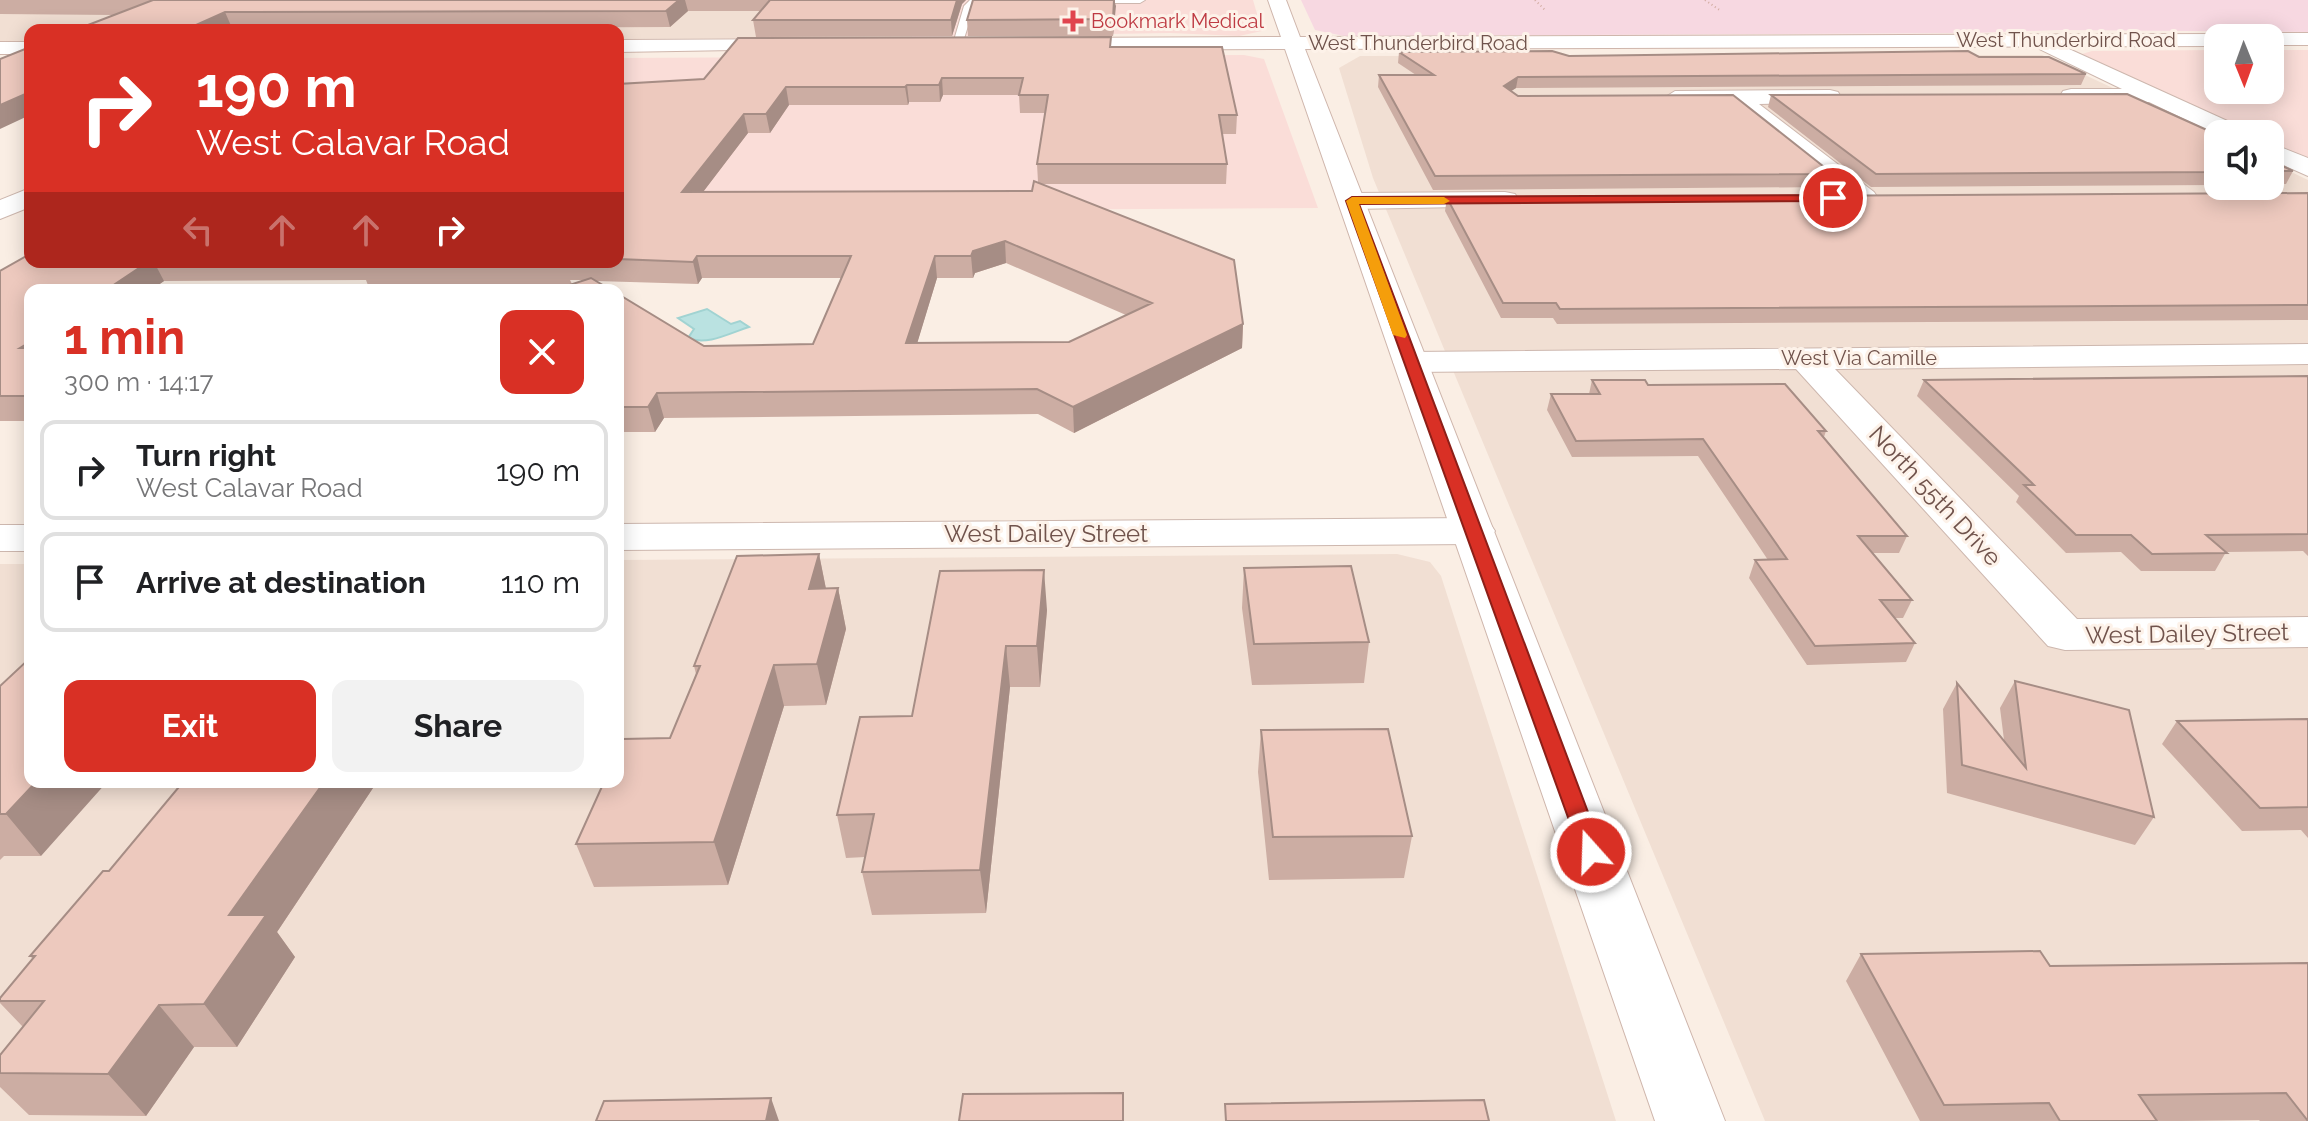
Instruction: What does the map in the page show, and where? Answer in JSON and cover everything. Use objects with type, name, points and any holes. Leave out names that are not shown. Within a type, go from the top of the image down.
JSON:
[{"type":"street","points":[[1277,0],[1690,1121]]},
{"type":"street","points":[[2284,39],[2308,39]]},
{"type":"street","points":[[2036,40],[2206,120]]},
{"type":"street","name":"West Thunderbird Road","points":[[1031,44],[2204,40]]},
{"type":"street","points":[[624,46],[813,45]]},
{"type":"street","points":[[0,48],[24,48]]},
{"type":"street","points":[[2044,96],[2152,95]]},
{"type":"street","points":[[1736,97],[1864,198]]},
{"type":"street","points":[[1657,98],[1859,97]]},
{"type":"street","points":[[2284,157],[2308,168]]},
{"type":"street","points":[[1817,198],[1896,198]]},
{"type":"street","points":[[0,211],[24,199]]},
{"type":"street","points":[[1352,201],[1523,200]]},
{"type":"street","name":"West Via Camille","points":[[1410,362],[2308,354]]},
{"type":"street","name":"North 55th Drive","points":[[1805,358],[2065,635]]},
{"type":"street","name":"West Dailey Street","points":[[624,537],[1474,531]]},
{"type":"street","points":[[0,538],[24,538]]},
{"type":"street","name":"West Dailey Street","points":[[2065,635],[2308,632]]},
{"type":"lane","points":[[1090,0],[1140,0]]},
{"type":"lane","points":[[956,45],[969,6],[979,1]]},
{"type":"path","points":[[1535,0],[1550,14]]},
{"type":"path","points":[[1705,0],[1725,14]]},
{"type":"shaded area","points":[[0,0],[932,0],[912,37],[624,39],[624,24],[24,24],[24,41],[0,41]]},
{"type":"shaded area","points":[[932,0],[1253,0],[1262,31],[1239,36],[1170,33],[912,37]]},
{"type":"shaded area","points":[[1301,0],[2308,0],[2308,32],[2284,32],[2284,24],[2204,24],[2204,31],[1973,33],[1344,36],[1315,30]]},
{"type":"shaded area","points":[[2204,50],[2204,104],[2284,104],[2284,50],[2308,50],[2308,159],[2284,148],[2284,120],[2224,120],[2082,54],[2092,51]]},
{"type":"shaded area","points":[[1244,55],[1264,59],[1318,208],[624,212],[624,58]]},
{"type":"shaded area","points":[[2042,55],[2204,130],[2204,200],[2284,200],[2284,169],[2308,180],[2308,1121],[1765,1121],[1373,178],[1339,68],[1360,56]]},
{"type":"shaded area","points":[[1397,554],[1430,562],[1441,576],[1616,1121],[0,1121],[0,564],[24,564],[24,788],[624,788],[624,560]]},
{"type":"water","points":[[707,309],[731,324],[740,321],[749,327],[711,340],[688,338],[694,329],[678,318]]},
{"type":"building","points":[[153,0],[679,0],[666,11],[225,12],[198,24],[91,24]]},
{"type":"building","points":[[770,0],[957,0],[951,20],[753,20]]},
{"type":"building","points":[[973,0],[1114,0],[1113,19],[967,20]]},
{"type":"building","points":[[1111,37],[1110,47],[1222,47],[1237,115],[1219,115],[1227,164],[1037,164],[1048,95],[1019,95],[1023,78],[942,78],[939,85],[905,87],[786,87],[766,114],[744,114],[682,192],[1032,191],[1034,181],[1234,260],[1243,324],[1073,407],[1037,389],[657,393],[648,407],[624,407],[624,298],[704,346],[813,344],[851,256],[697,256],[693,262],[624,259],[624,84],[704,79],[738,38]],"holes":[[[1005,241],[1152,303],[1069,342],[906,343],[935,256],[971,256],[973,251]]]},
{"type":"building","points":[[24,49],[24,95],[0,105],[0,59]]},
{"type":"building","points":[[1552,51],[1569,56],[1968,51],[1979,57],[2049,57],[2086,74],[1518,77],[1504,86],[1518,96],[1733,95],[1833,174],[1435,176],[1379,75],[1434,75],[1399,52]]},
{"type":"building","points":[[2127,94],[2204,129],[2204,172],[1876,174],[1771,95]]},
{"type":"building","points":[[2284,193],[2308,193],[2308,305],[1560,309],[1556,303],[1503,303],[1447,198],[2204,194],[2204,200],[2284,200]]},
{"type":"building","points":[[24,257],[24,268],[139,268],[115,284],[24,284],[24,346],[20,348],[24,348],[24,396],[0,396],[0,271]]},
{"type":"building","points":[[591,278],[601,284],[572,284]]},
{"type":"building","points":[[2308,376],[2308,534],[2206,535],[2227,553],[2152,554],[2131,535],[2076,535],[2024,485],[2034,485],[1924,380]]},
{"type":"building","points":[[1592,380],[1645,380],[1648,385],[1785,384],[1826,431],[1818,431],[1907,536],[1858,536],[1912,600],[1880,600],[1915,643],[1815,646],[1755,560],[1787,559],[1703,439],[1576,441],[1551,394],[1600,394]]},
{"type":"building","points":[[819,554],[809,589],[838,588],[817,664],[774,665],[714,842],[576,844],[601,788],[624,788],[624,739],[670,738],[700,666],[694,666],[737,556]]},
{"type":"building","points":[[1351,566],[1369,642],[1254,644],[1244,568]]},
{"type":"building","points":[[1044,570],[1037,646],[1006,646],[980,870],[862,872],[874,814],[837,815],[860,717],[912,716],[940,571]]},
{"type":"building","points":[[24,664],[24,788],[30,788],[6,814],[0,814],[0,686]]},
{"type":"building","points":[[2015,681],[2129,710],[2154,817],[1962,765],[1957,683],[2026,768]]},
{"type":"building","points":[[2308,719],[2308,807],[2260,808],[2177,721]]},
{"type":"building","points":[[1388,729],[1412,836],[1273,837],[1261,730]]},
{"type":"building","points":[[178,788],[320,788],[229,915],[266,915],[204,1004],[159,1005],[108,1074],[0,1073],[0,1055],[44,1001],[0,1001],[0,998],[35,956],[30,956],[103,871],[109,871]]},
{"type":"building","points":[[2040,951],[2050,966],[2308,963],[2308,1121],[2286,1093],[2139,1095],[2157,1121],[2060,1121],[2049,1103],[1944,1105],[1861,954]]},
{"type":"building","points":[[1123,1093],[1123,1121],[959,1121],[963,1094]]},
{"type":"building","points":[[771,1098],[766,1121],[596,1121],[604,1101]]},
{"type":"building","points":[[1484,1100],[1489,1121],[1226,1121],[1225,1104]]},
{"type":"slow traffic","points":[[1400,335],[1352,201],[1444,201]]},
{"type":"place","name":"Bookmark Medical","points":[[1073,21]]},
{"type":"route","points":[[1591,852],[1352,201],[1833,198]]}]
